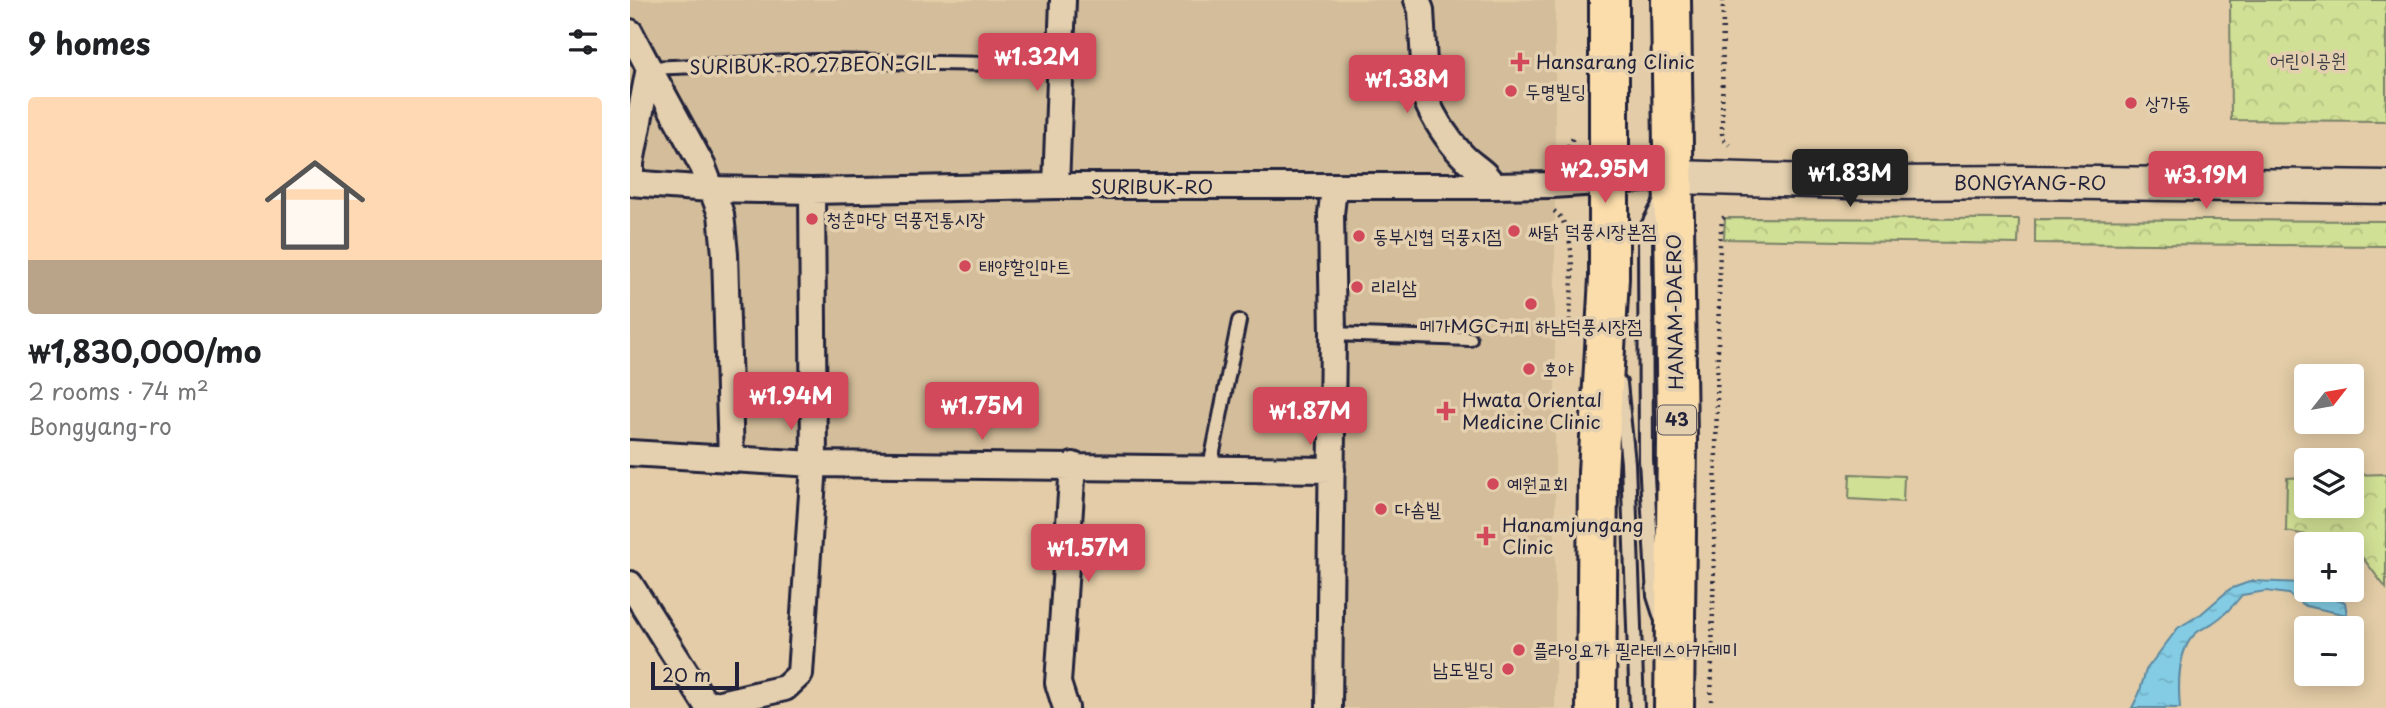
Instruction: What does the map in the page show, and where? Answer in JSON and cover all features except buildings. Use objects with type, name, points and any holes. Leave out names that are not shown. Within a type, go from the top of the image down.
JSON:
[{"type":"main road","points":[[1596,708],[1598,472],[1609,278],[1609,0]]},
{"type":"main road","name":"HANAM-DAERO","points":[[1671,0],[1677,440],[1674,708]]},
{"type":"street","points":[[1056,186],[1063,0]]},
{"type":"street","points":[[1417,0],[1421,10],[1426,99],[1430,110],[1463,157],[1488,176],[1493,186]]},
{"type":"street","points":[[630,32],[703,167],[721,214],[725,254],[731,459]]},
{"type":"street","name":"SURIBUK-RO","points":[[649,68],[631,163],[631,183],[710,189],[812,191],[1056,186],[1334,188],[1493,186],[1674,177]]},
{"type":"street","name":"BONGYANG-RO","points":[[1674,177],[1886,183],[2027,182],[2386,187]]},
{"type":"street","points":[[1329,708],[1334,188]]},
{"type":"street","points":[[630,584],[707,707],[785,688],[800,674],[814,464],[812,191]]},
{"type":"street","points":[[630,453],[814,464],[1332,470]]},
{"type":"street","points":[[1066,708],[1058,683],[1073,465]]},
{"type":"lane","name":"SURIBUK-RO 27BEON-GIL","points":[[649,68],[817,61],[1061,65]]},
{"type":"lane","points":[[1609,278],[1628,463],[1637,708]]},
{"type":"lane","points":[[1210,467],[1239,321]]},
{"type":"lane","points":[[1333,334],[1470,339]]},
{"type":"path","points":[[1723,0],[1722,133],[1723,139],[1729,145]]},
{"type":"path","points":[[1711,708],[1720,243],[1721,219],[1726,216]]},
{"type":"shaded area","points":[[630,0],[1555,0],[1555,708],[1338,708],[1337,465],[630,455]]},
{"type":"green space","name":"어린이공원","points":[[2230,0],[2386,0],[2386,121],[2231,120]]},
{"type":"green space","points":[[1725,218],[2019,219],[2018,244],[1724,239]]},
{"type":"green space","points":[[2035,219],[2386,221],[2386,246],[2035,243]]},
{"type":"green space","points":[[1850,474],[1904,476],[1903,502],[1849,499]]},
{"type":"green space","points":[[2386,474],[2386,588],[2364,560],[2364,532],[2286,531],[2287,478],[2294,478],[2294,518],[2364,518],[2364,475]]},
{"type":"water","points":[[2252,581],[2294,583],[2294,598],[2288,594],[2266,591],[2242,595],[2226,613],[2197,632],[2189,641],[2180,669],[2180,708],[2132,708],[2146,670],[2178,628],[2201,614],[2230,589]]},
{"type":"water","points":[[2300,602],[2345,602],[2347,615],[2306,606]]},
{"type":"place","name":"Hansarang Clinic","points":[[1520,62]]},
{"type":"place","name":"두명빌딩","points":[[1511,91]]},
{"type":"place","name":"상가동","points":[[2131,103]]},
{"type":"place","name":"청춘마당 덕풍전통시장","points":[[812,219]]},
{"type":"place","name":"싸닭 덕풍시장본점","points":[[1514,231]]},
{"type":"place","name":"동부신협 덕풍지점","points":[[1359,236]]},
{"type":"place","name":"태양할인마트","points":[[965,266]]},
{"type":"place","name":"리리삼","points":[[1357,287]]},
{"type":"place","name":"메가MGC커피 하남덕풍시장점","points":[[1531,304]]},
{"type":"place","name":"호야","points":[[1529,369]]},
{"type":"place","name":"Hwata Oriental Medicine Clinic","points":[[1446,411]]},
{"type":"place","name":"예원교회","points":[[1493,484]]},
{"type":"place","name":"다솜빌","points":[[1381,509]]},
{"type":"place","name":"Hanamjungang Clinic","points":[[1486,536]]},
{"type":"place","name":"플라잉요가 필라테스아카데미","points":[[1519,650]]},
{"type":"place","name":"남도빌딩","points":[[1508,669]]}]
